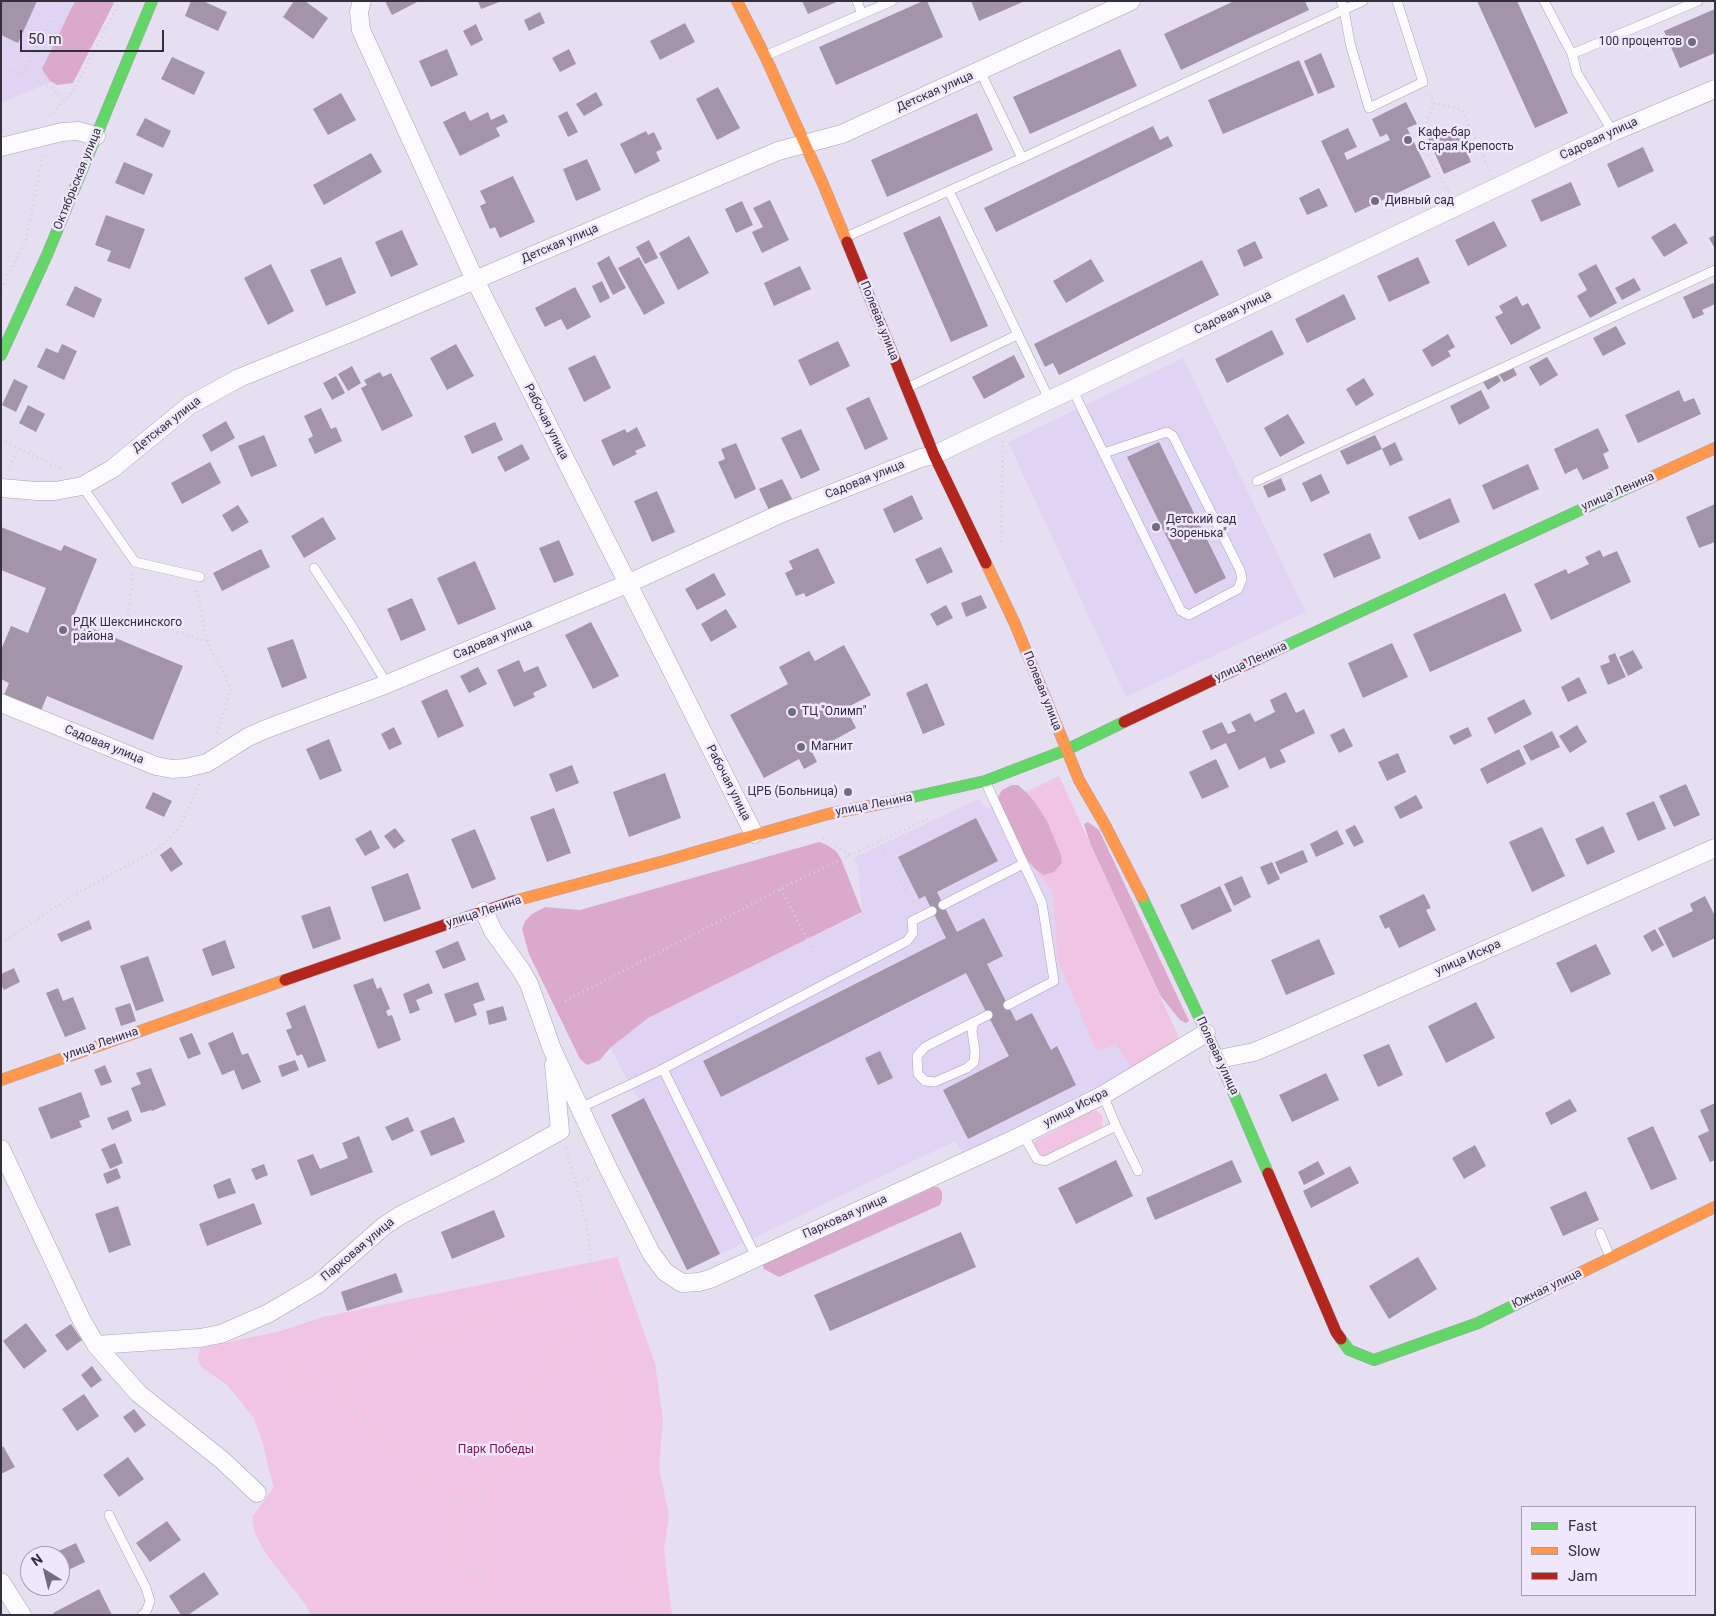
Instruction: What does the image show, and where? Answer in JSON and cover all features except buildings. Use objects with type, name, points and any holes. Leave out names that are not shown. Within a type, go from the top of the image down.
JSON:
[{"type":"street","name":"Октябрьская улица","points":[[1,355],[47,255],[152,1]]},
{"type":"street","name":"Рабочая улица","points":[[362,1],[359,12],[361,30],[475,280],[754,834]]},
{"type":"street","name":"Полевая улица","points":[[737,1],[805,143],[934,455],[1015,624],[1079,780],[1105,824],[1138,888],[1220,1059],[1336,1332],[1348,1350],[1374,1360]]},
{"type":"street","name":"Детская улица","points":[[4,481],[37,491],[55,491],[82,486],[112,469],[190,405],[222,386],[778,151],[842,134],[1129,2]]},
{"type":"street","name":"Садовая улица","points":[[1,703],[156,766],[172,769],[207,763],[248,737],[266,729],[386,684],[627,584],[780,514],[921,458],[934,455],[1613,132],[1715,89]]},
{"type":"street","points":[[1,147],[62,132],[78,131],[96,136]]},
{"type":"street","name":"улица Ленина","points":[[1,1080],[524,898],[664,861],[828,814],[985,781],[1066,750],[1453,567],[1715,448]]},
{"type":"street","name":"улица Искра","points":[[1220,1059],[1248,1054],[1279,1041],[1715,848]]},
{"type":"street","points":[[484,911],[493,931],[529,984],[552,1049],[609,1170],[651,1253],[665,1272],[682,1283],[699,1282],[710,1279],[753,1258]]},
{"type":"street","name":"улица Искра","points":[[941,1174],[1103,1095],[1206,1033]]},
{"type":"street","points":[[552,1049],[560,1131]]},
{"type":"street","name":"Парковая улица","points":[[96,1344],[200,1338],[221,1334],[270,1313],[318,1284],[384,1226],[401,1214],[490,1170],[560,1131]]},
{"type":"street","points":[[1,1149],[81,1320],[96,1344],[138,1393],[222,1460],[257,1493]]},
{"type":"street","name":"Парковая улица","points":[[753,1258],[941,1174]]},
{"type":"street","name":"Южная улица","points":[[1374,1360],[1478,1323],[1715,1206]]},
{"type":"street","points":[[1,1582],[22,1615]]},
{"type":"lane","points":[[857,1],[862,14]]},
{"type":"lane","points":[[765,56],[892,1]]},
{"type":"lane","points":[[845,237],[1022,158],[1343,5],[1363,1]]},
{"type":"lane","points":[[1343,5],[1350,43],[1369,108],[1423,82],[1397,1]]},
{"type":"lane","points":[[1544,1],[1572,54],[1577,72],[1613,132]]},
{"type":"lane","points":[[1572,54],[1698,1]]},
{"type":"lane","points":[[980,71],[1022,158]]},
{"type":"lane","points":[[949,191],[1050,401]]},
{"type":"lane","points":[[1257,481],[1715,270]]},
{"type":"lane","points":[[907,388],[1017,335]]},
{"type":"lane","points":[[1073,390],[1181,611],[1189,615],[1238,589],[1242,579],[1240,570],[1173,436],[1167,432],[1104,453]]},
{"type":"lane","points":[[82,486],[135,562],[200,577]]},
{"type":"lane","points":[[314,568],[350,623],[386,684]]},
{"type":"lane","points":[[985,781],[1042,903],[1054,981],[1008,1005]]},
{"type":"lane","points":[[944,905],[1023,864]]},
{"type":"lane","points":[[580,1108],[663,1069],[907,941],[913,933],[912,921],[932,911]]},
{"type":"lane","points":[[974,1022],[972,1031],[974,1062],[967,1068],[935,1082],[925,1081],[918,1074],[917,1056],[925,1047],[974,1022],[988,1015]]},
{"type":"lane","points":[[663,1069],[753,1258]]},
{"type":"lane","points":[[1103,1095],[1138,1171]]},
{"type":"lane","points":[[1023,1135],[1037,1159],[1045,1161],[1116,1126]]},
{"type":"lane","points":[[1600,1233],[1610,1257]]},
{"type":"lane","points":[[109,1515],[146,1588],[150,1601],[146,1612],[142,1615]]},
{"type":"path","points":[[23,75],[60,1]]},
{"type":"path","points":[[47,118],[75,89],[120,1]]},
{"type":"path","points":[[1,65],[52,88],[64,101]]},
{"type":"path","points":[[1423,82],[1434,103],[1423,131],[1428,154],[1447,190],[1454,186]]},
{"type":"path","points":[[1434,103],[1453,106],[1462,110],[1497,187]]},
{"type":"path","points":[[1,289],[26,240],[45,147]]},
{"type":"path","points":[[999,424],[1004,444],[1001,544]]},
{"type":"path","points":[[1,440],[73,475],[82,486]]},
{"type":"path","points":[[4,481],[18,448]]},
{"type":"path","points":[[135,562],[128,617],[207,641]]},
{"type":"path","points":[[564,1002],[781,890],[931,817]]},
{"type":"path","points":[[878,842],[920,917]]},
{"type":"path","points":[[781,890],[830,981]]},
{"type":"path","points":[[560,1131],[589,1236],[592,1282],[645,1615]]},
{"type":"path","points":[[576,1184],[609,1170]]},
{"type":"path","points":[[305,1379],[592,1282]]},
{"type":"path","points":[[479,1496],[450,1505],[465,1570],[495,1566],[479,1496],[592,1282]]},
{"type":"path","points":[[336,1370],[352,1410],[458,1502]]},
{"type":"path","points":[[303,1372],[305,1379],[308,1386],[292,1392],[287,1378],[303,1372]]},
{"type":"path","points":[[480,1568],[491,1615]]},
{"type":"shaded area","points":[[1,1],[103,1],[63,77],[1,103]]},
{"type":"shaded area","points":[[75,1],[115,1],[73,83],[57,85],[50,81],[42,69]]},
{"type":"shaded area","name":"Детский сад \"Зоренька\"","points":[[1183,358],[1306,612],[1126,697],[1008,442]]},
{"type":"shaded area","points":[[1059,776],[1179,1038],[1132,1069],[963,1154],[955,1141],[687,1270],[611,1115],[639,1101],[610,1048],[648,1018],[862,913],[858,867],[853,858],[978,799],[987,809]]},
{"type":"shaded area","points":[[1012,785],[1018,785],[1027,793],[1047,821],[1061,855],[1062,863],[1054,872],[1044,875],[1036,870],[1028,861],[1002,810],[998,797],[1002,790]]},
{"type":"shaded area","points":[[1088,822],[1099,830],[1189,1021],[1186,1023],[1180,1020],[1160,995],[1090,843],[1084,824]]},
{"type":"shaded area","points":[[819,842],[836,851],[841,859],[862,912],[648,1018],[610,1048],[600,1060],[587,1065],[580,1059],[529,954],[522,929],[525,921],[532,914],[545,907],[580,910]]},
{"type":"shaded area","points":[[934,1187],[938,1187],[942,1192],[940,1205],[779,1277],[764,1269],[762,1263],[779,1254],[837,1231]]},
{"type":"green space","points":[[1059,776],[1179,1038],[1132,1069],[1116,1044],[1100,1051],[1095,1048],[1058,960],[1052,889],[1036,870],[1044,875],[1062,863],[1061,855],[1027,793]]},
{"type":"green space","points":[[1095,1109],[1103,1116],[1102,1127],[1046,1155],[1039,1155],[1034,1144],[1035,1141]]},
{"type":"green space","name":"Парк Победы","points":[[617,1257],[655,1363],[663,1420],[659,1467],[669,1516],[664,1550],[672,1615],[311,1615],[305,1604],[266,1554],[255,1534],[252,1517],[274,1487],[263,1443],[253,1417],[227,1385],[201,1367],[198,1359],[200,1348],[281,1331],[323,1317]]},
{"type":"traffic: fast","points":[[1,355],[47,255],[152,1]]},
{"type":"traffic: fast","points":[[1281,648],[1641,482]]},
{"type":"traffic: fast","points":[[890,802],[985,781],[1066,750],[1124,722]]},
{"type":"traffic: fast","points":[[1142,897],[1219,1059],[1268,1173]]},
{"type":"traffic: fast","points":[[1341,1339],[1349,1350],[1374,1360],[1478,1323],[1547,1289]]},
{"type":"traffic: slow","points":[[737,1],[765,56],[847,242]]},
{"type":"traffic: slow","points":[[1641,482],[1715,448]]},
{"type":"traffic: slow","points":[[986,563],[1015,624],[1079,780],[1105,825],[1142,897]]},
{"type":"traffic: slow","points":[[514,901],[664,861],[828,814],[890,802]]},
{"type":"traffic: slow","points":[[1,1080],[285,980]]},
{"type":"traffic: slow","points":[[1547,1289],[1715,1207]]},
{"type":"traffic: jam","points":[[847,242],[934,455],[986,563]]},
{"type":"traffic: jam","points":[[1124,722],[1281,648]]},
{"type":"traffic: jam","points":[[285,980],[514,901]]},
{"type":"traffic: jam","points":[[1268,1173],[1336,1332],[1341,1339]]},
{"type":"place","name":"100 процентов","points":[[1692,42]]},
{"type":"place","name":"Кафе-бар Старая Крепость","points":[[1408,140]]},
{"type":"place","name":"Дивный сад","points":[[1375,201]]},
{"type":"place","name":"Детский сад \"Зоренька\"","points":[[1156,527]]},
{"type":"place","name":"РДК Шекснинского района","points":[[63,630]]},
{"type":"place","name":"ТЦ \"Олимп\"","points":[[792,712]]},
{"type":"place","name":"Магнит","points":[[801,747]]},
{"type":"place","name":"ЦРБ (Больница)","points":[[848,792]]}]
